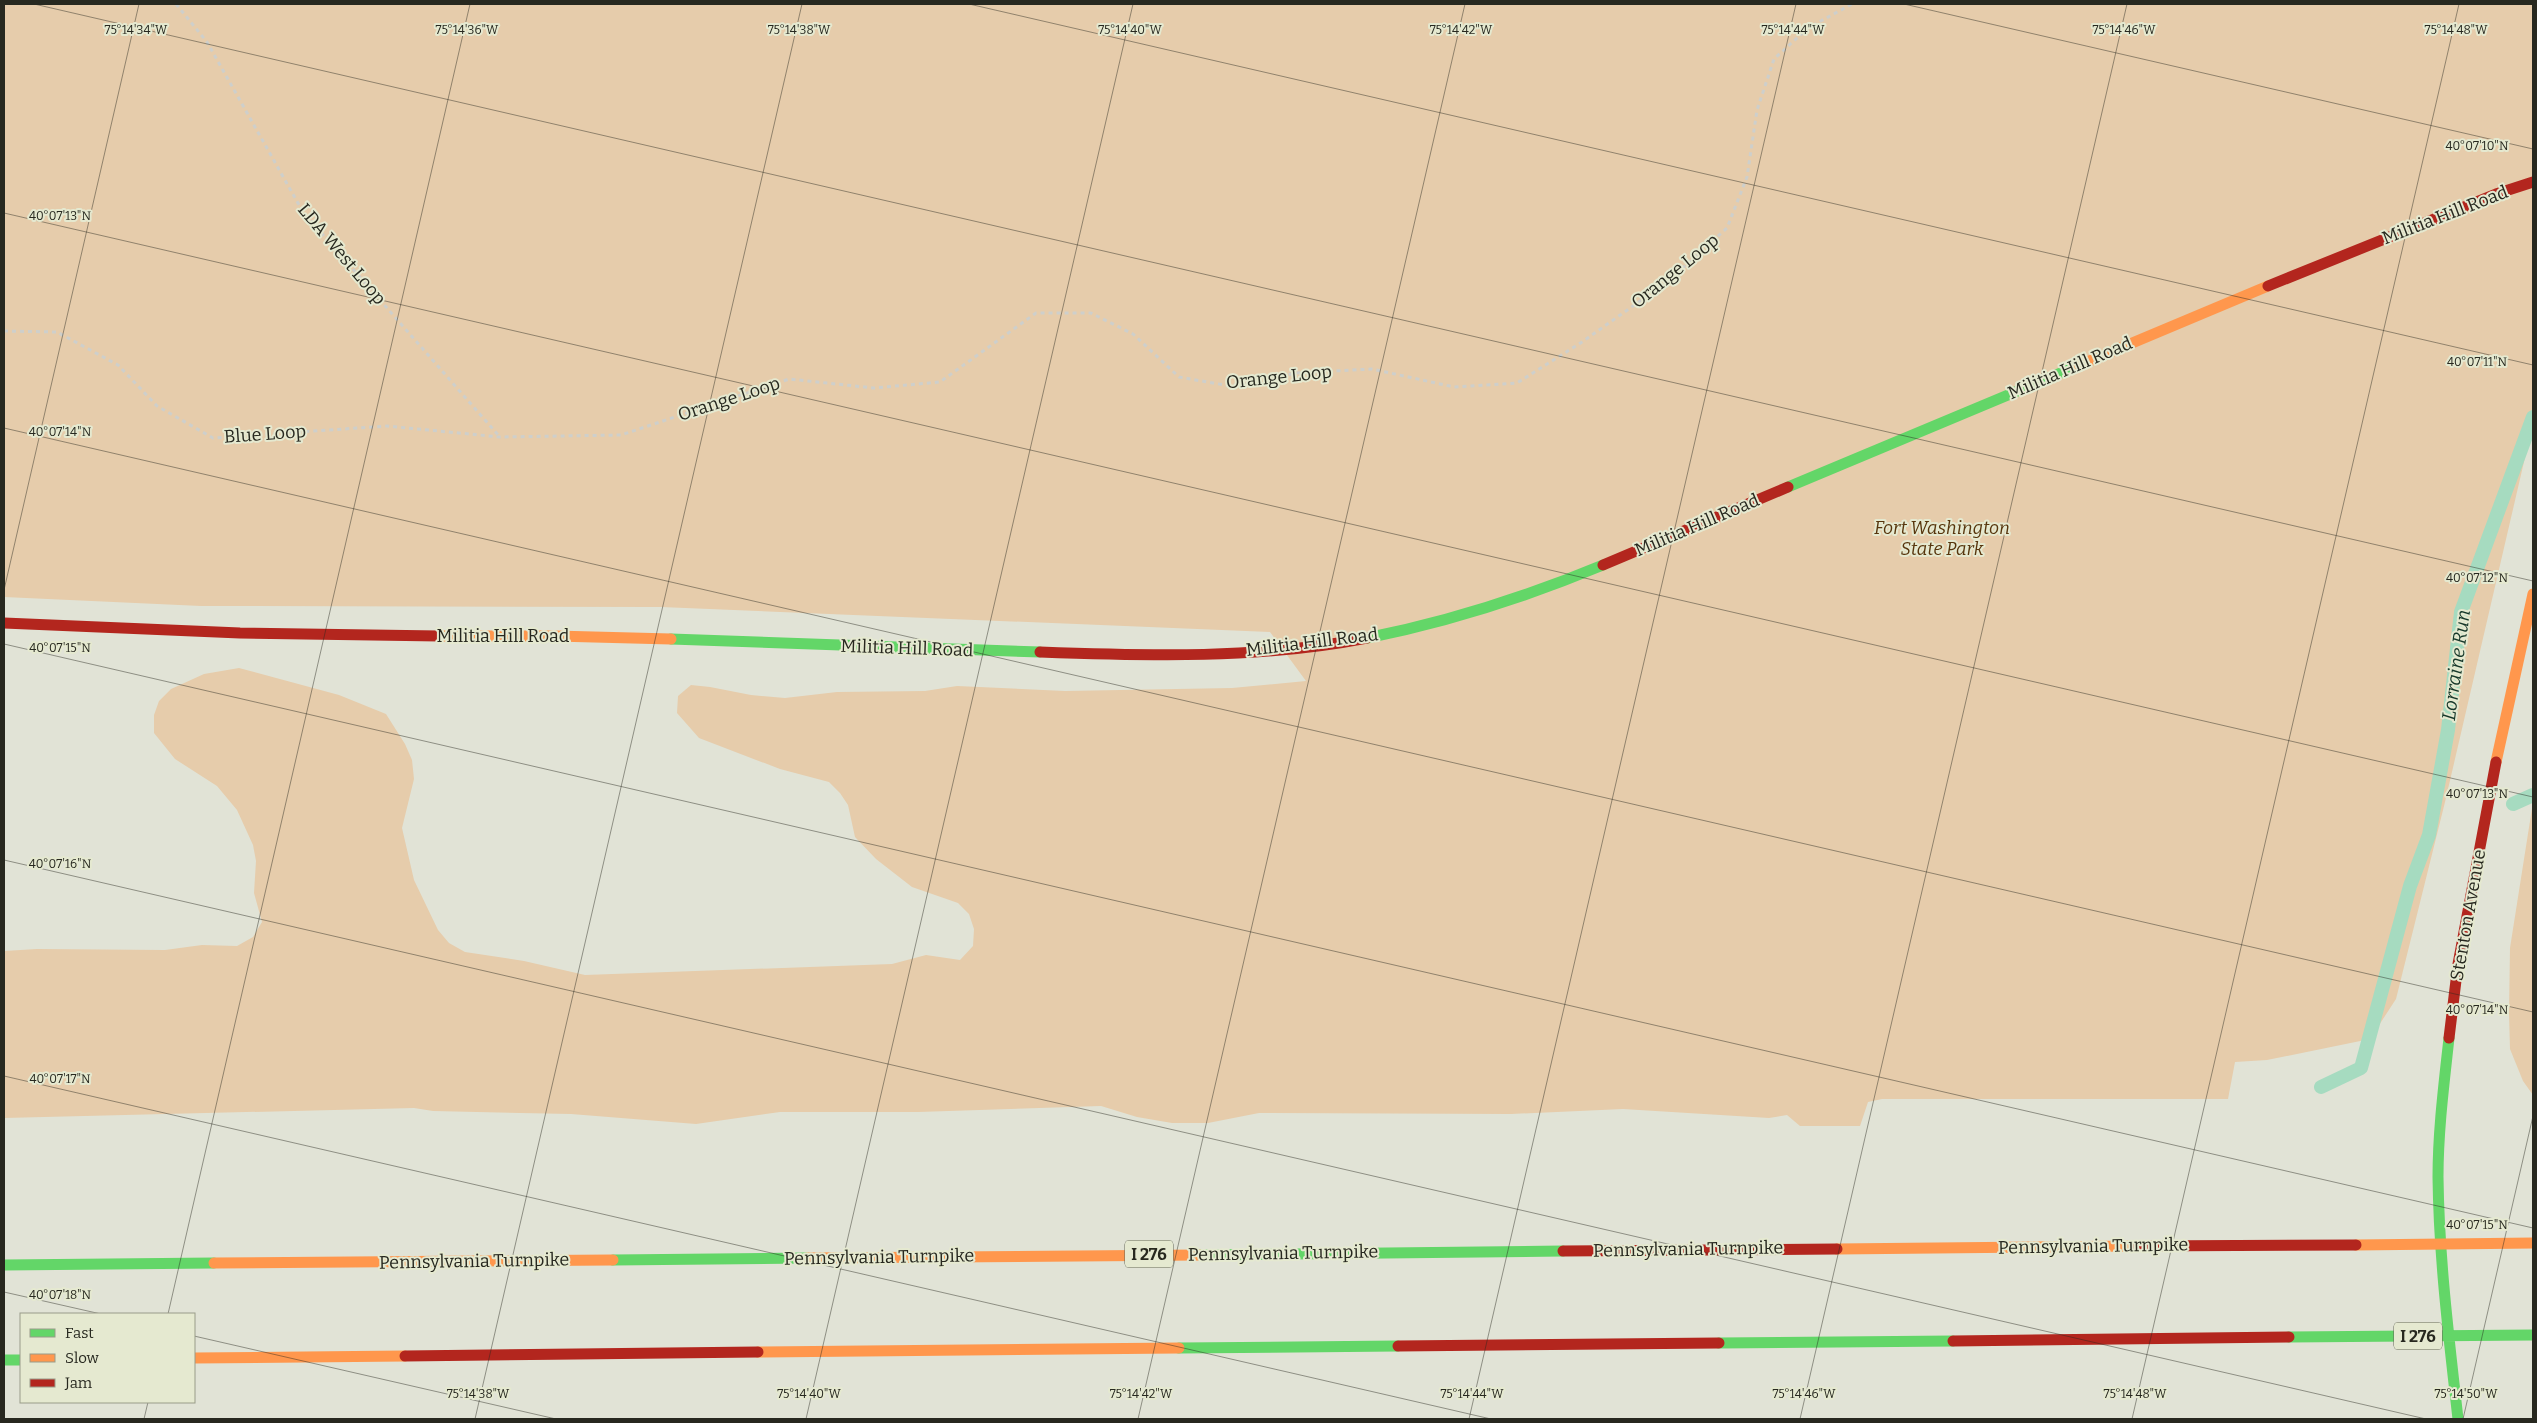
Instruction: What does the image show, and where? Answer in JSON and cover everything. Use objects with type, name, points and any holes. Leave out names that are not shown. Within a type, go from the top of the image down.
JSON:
[{"type":"main road","name":"Militia Hill Road","points":[[4,623],[144,631],[373,636],[590,636],[1034,653],[1157,655],[1250,651],[1334,642],[1415,628],[1491,607],[1566,580],[2324,262],[2487,197],[2533,182]]},
{"type":"main road","name":"Stenton Avenue","points":[[2458,1419],[2441,1266],[2438,1176],[2440,1106],[2458,964],[2511,689],[2533,594]]},
{"type":"main road","name":"Pennsylvania Turnpike","points":[[4,1265],[2533,1243]]},
{"type":"main road","name":"I 276","points":[[195,1358],[2533,1335]]},
{"type":"main road","points":[[4,1360],[20,1360]]},
{"type":"path","name":"LDA West Loop","points":[[176,4],[207,42],[303,212],[500,437]]},
{"type":"path","name":"Orange Loop","points":[[500,437],[621,435],[789,379],[874,388],[940,382],[1036,313],[1091,313],[1132,334],[1179,377],[1230,386],[1296,373],[1372,369],[1454,387],[1517,383],[1582,342],[1667,282],[1727,228],[1747,177],[1758,110],[1774,59],[1808,28],[1852,4]]},
{"type":"path","name":"Blue Loop","points":[[4,331],[57,332],[118,365],[157,406],[212,438],[387,426],[500,437]]},
{"type":"green space","name":"Fort Washington State Park","points":[[4,4],[2533,4],[2533,423],[2445,802],[2396,999],[2370,1039],[2267,1060],[2235,1062],[2228,1099],[1882,1099],[1868,1102],[1860,1126],[1800,1126],[1787,1115],[1769,1118],[1623,1109],[1511,1114],[1259,1113],[1208,1123],[1172,1123],[1137,1117],[1101,1106],[918,1112],[780,1112],[696,1124],[571,1114],[433,1111],[414,1108],[4,1118],[4,951],[37,949],[165,950],[202,945],[237,946],[253,937],[262,922],[254,893],[256,861],[253,845],[237,810],[217,786],[175,759],[154,733],[154,715],[159,701],[171,689],[204,674],[239,668],[339,695],[386,714],[405,744],[412,760],[414,779],[402,828],[414,880],[438,930],[449,943],[465,952],[524,961],[585,975],[892,964],[926,955],[960,960],[973,946],[974,929],[969,914],[958,903],[912,887],[876,859],[855,837],[848,805],[829,782],[780,769],[699,738],[677,713],[678,696],[691,685],[751,695],[785,698],[837,692],[925,691],[957,686],[1065,691],[1232,688],[1306,681],[1270,632],[661,607],[201,606],[4,597]]},
{"type":"green space","points":[[2533,802],[2533,1095],[2523,1081],[2510,1049],[2509,1013],[2510,948]]},
{"type":"waterway","name":"Lorraine Run","points":[[2321,1087],[2361,1068],[2410,886],[2429,835],[2448,730],[2461,612],[2533,417]]},
{"type":"waterway","name":"Lorraine Run","points":[[2513,804],[2533,795]]},
{"type":"traffic: fast","points":[[1788,487],[2075,367]]},
{"type":"traffic: fast","points":[[1367,638],[1397,632],[1486,608],[1545,588],[1603,565]]},
{"type":"traffic: fast","points":[[671,639],[1040,652]]},
{"type":"traffic: fast","points":[[2449,1038],[2440,1125],[2438,1177],[2442,1268],[2458,1419]]},
{"type":"traffic: fast","points":[[1200,1255],[1563,1251]]},
{"type":"traffic: fast","points":[[613,1260],[807,1258]]},
{"type":"traffic: fast","points":[[4,1265],[214,1263]]},
{"type":"traffic: fast","points":[[2289,1337],[2533,1335]]},
{"type":"traffic: fast","points":[[1719,1343],[1953,1341]]},
{"type":"traffic: fast","points":[[1179,1348],[1398,1346]]},
{"type":"traffic: fast","points":[[4,1360],[20,1360]]},
{"type":"traffic: slow","points":[[2075,367],[2268,286]]},
{"type":"traffic: slow","points":[[2496,762],[2533,594]]},
{"type":"traffic: slow","points":[[439,636],[671,639]]},
{"type":"traffic: slow","points":[[2356,1245],[2533,1243]]},
{"type":"traffic: slow","points":[[1837,1249],[2135,1246]]},
{"type":"traffic: slow","points":[[807,1258],[1200,1255]]},
{"type":"traffic: slow","points":[[214,1263],[613,1260]]},
{"type":"traffic: slow","points":[[758,1352],[1179,1348]]},
{"type":"traffic: slow","points":[[195,1358],[405,1356]]},
{"type":"traffic: jam","points":[[2268,286],[2496,194],[2533,182]]},
{"type":"traffic: jam","points":[[1603,565],[1788,487]]},
{"type":"traffic: jam","points":[[4,623],[240,633],[439,636]]},
{"type":"traffic: jam","points":[[1040,652],[1163,655],[1245,653],[1327,645],[1367,638]]},
{"type":"traffic: jam","points":[[2449,1038],[2458,964],[2496,762]]},
{"type":"traffic: jam","points":[[2135,1246],[2356,1245]]},
{"type":"traffic: jam","points":[[1563,1251],[1837,1249]]},
{"type":"traffic: jam","points":[[1953,1341],[2289,1337]]},
{"type":"traffic: jam","points":[[1398,1346],[1719,1343]]},
{"type":"traffic: jam","points":[[405,1356],[758,1352]]}]
